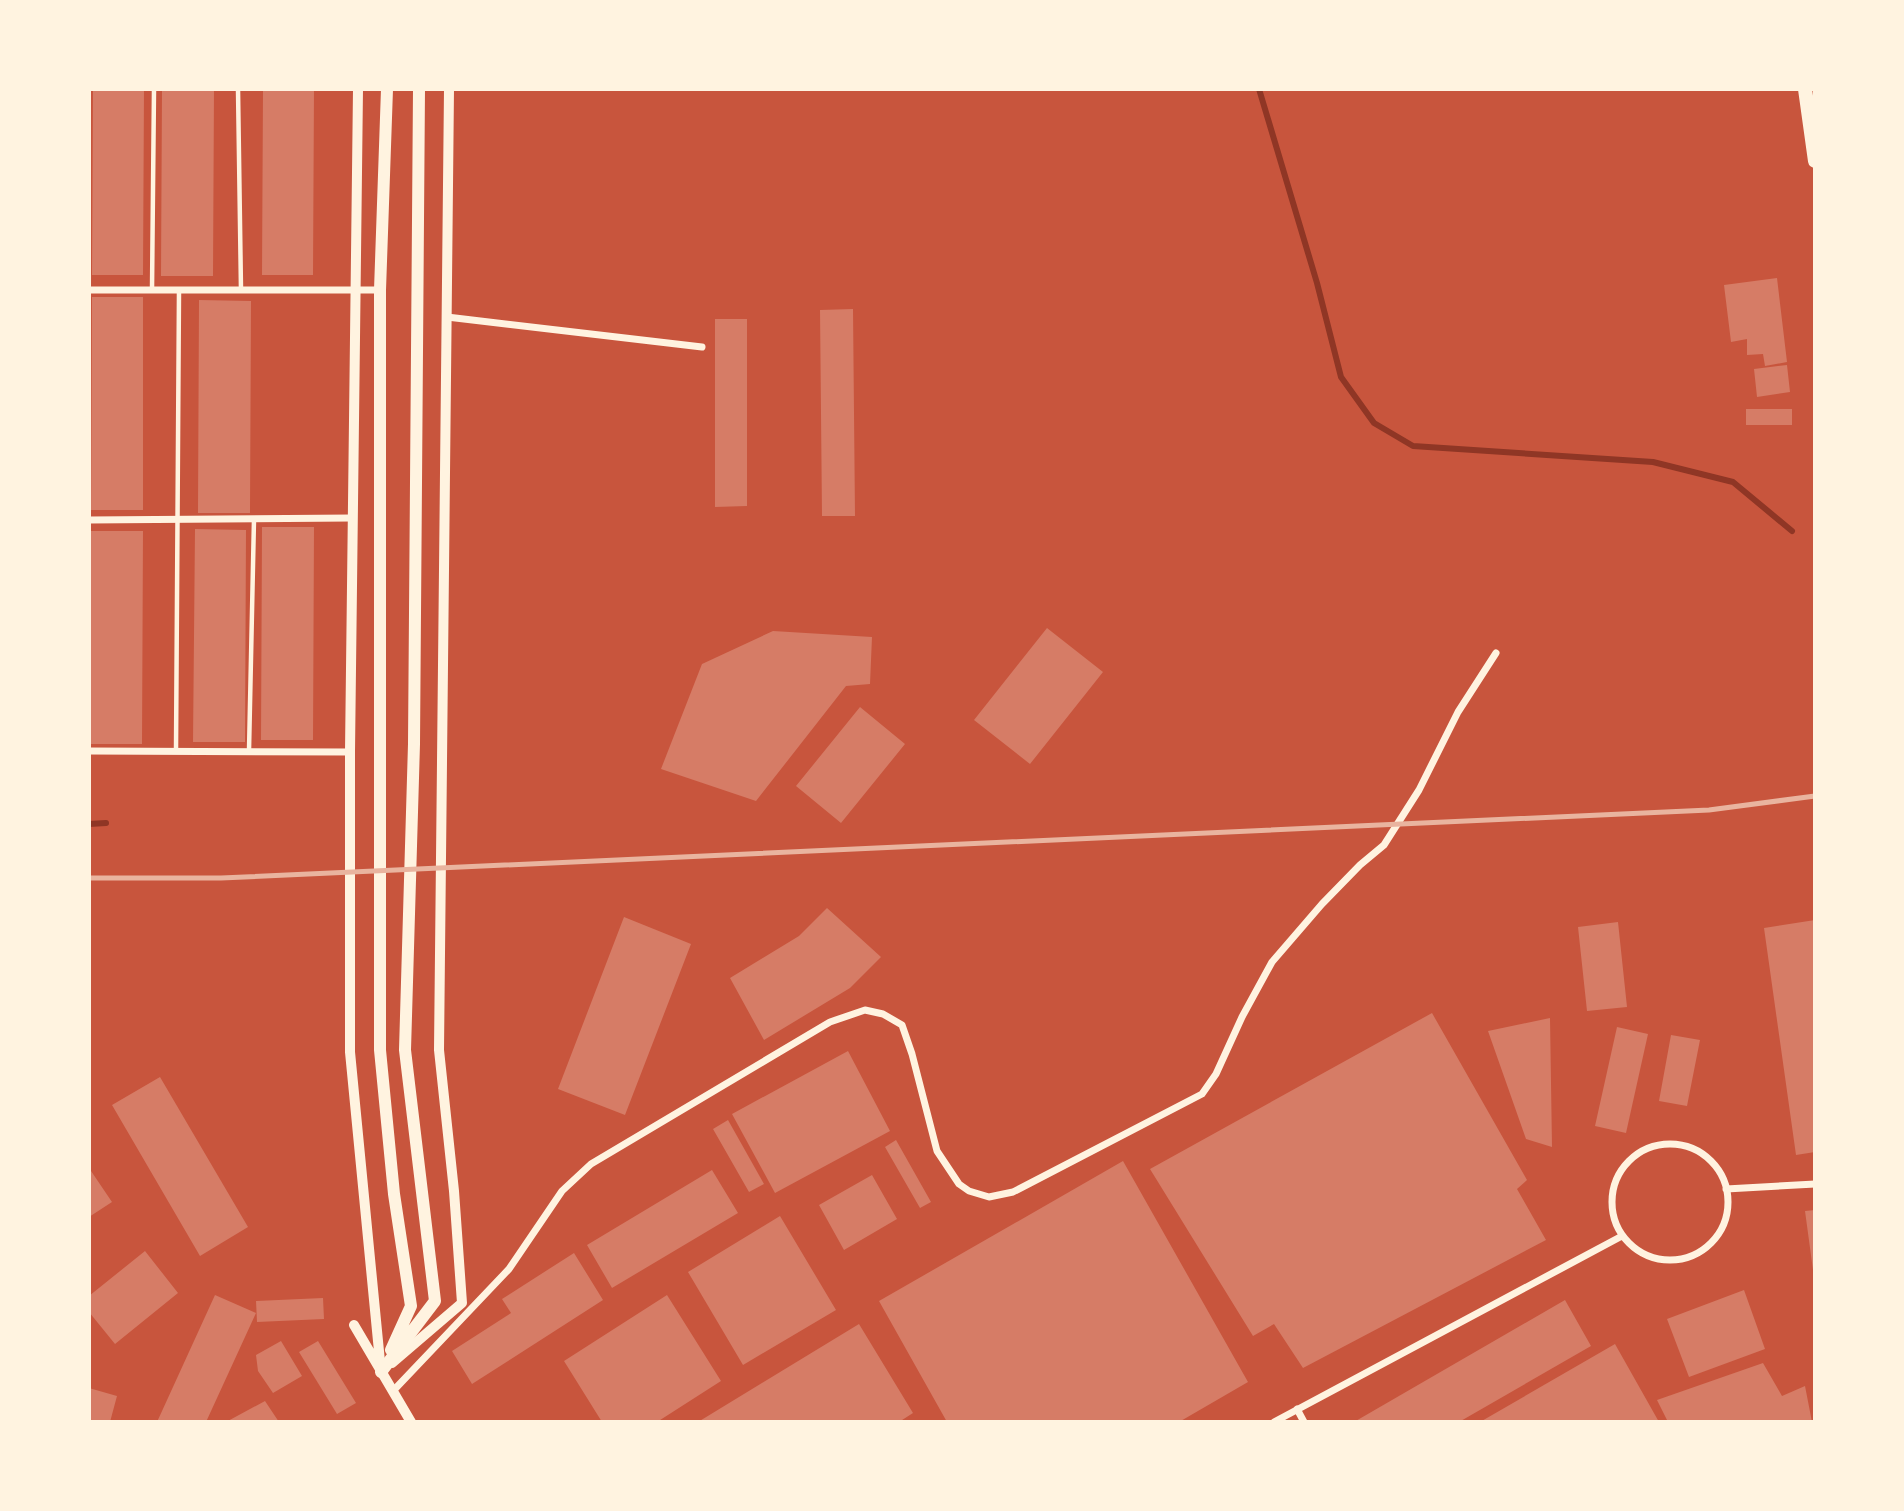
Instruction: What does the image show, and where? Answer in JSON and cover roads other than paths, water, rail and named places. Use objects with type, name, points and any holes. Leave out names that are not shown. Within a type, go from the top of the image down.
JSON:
[{"type":"highway","points":[[1805,89],[1815,161]]},
{"type":"main road","points":[[382,1371],[411,1306],[394,1194],[380,1050],[380,290],[387,89]]},
{"type":"main road","points":[[382,1371],[435,1301],[405,1050],[414,744],[419,89]]},
{"type":"street","points":[[358,89],[350,752],[350,1052],[382,1371]]},
{"type":"street","points":[[382,1371],[462,1303],[454,1191],[439,1050],[449,89]]},
{"type":"street","points":[[89,290],[380,290]]},
{"type":"street","points":[[447,317],[702,348]]},
{"type":"street","points":[[89,520],[352,518]]},
{"type":"street","points":[[393,1391],[509,1269],[562,1191],[591,1164],[830,1022],[865,1010],[883,1014],[902,1025],[937,1151],[959,1184],[969,1191],[989,1197],[1013,1192],[1057,1171],[1202,1094],[1216,1074],[1242,1017],[1272,962],[1360,864],[1384,845],[1419,790],[1458,712],[1496,653]]},
{"type":"street","points":[[89,751],[350,752]]},
{"type":"street","points":[[1660,1144],[1680,1144],[1699,1150],[1714,1163],[1724,1179],[1728,1199],[1726,1217],[1718,1234],[1705,1248],[1689,1257],[1670,1260],[1652,1258],[1635,1249],[1622,1236],[1614,1219],[1611,1199],[1616,1180],[1626,1163],[1641,1151],[1660,1144]]},
{"type":"street","points":[[1726,1189],[1815,1184]]},
{"type":"street","points":[[1274,1422],[1622,1236]]},
{"type":"street","points":[[354,1325],[411,1422]]},
{"type":"street","points":[[1297,1409],[1304,1422]]},
{"type":"lane","points":[[152,290],[154,89]]},
{"type":"lane","points":[[238,89],[242,290]]},
{"type":"lane","points":[[176,751],[179,290]]},
{"type":"lane","points":[[249,752],[254,519]]},
{"type":"waterway","points":[[1259,89],[1317,283],[1341,377],[1374,423],[1413,446],[1653,462],[1733,482],[1792,531]]},
{"type":"waterway","points":[[89,824],[106,823]]},
{"type":"railway","points":[[89,878],[221,878],[1709,810],[1815,796]]}]
